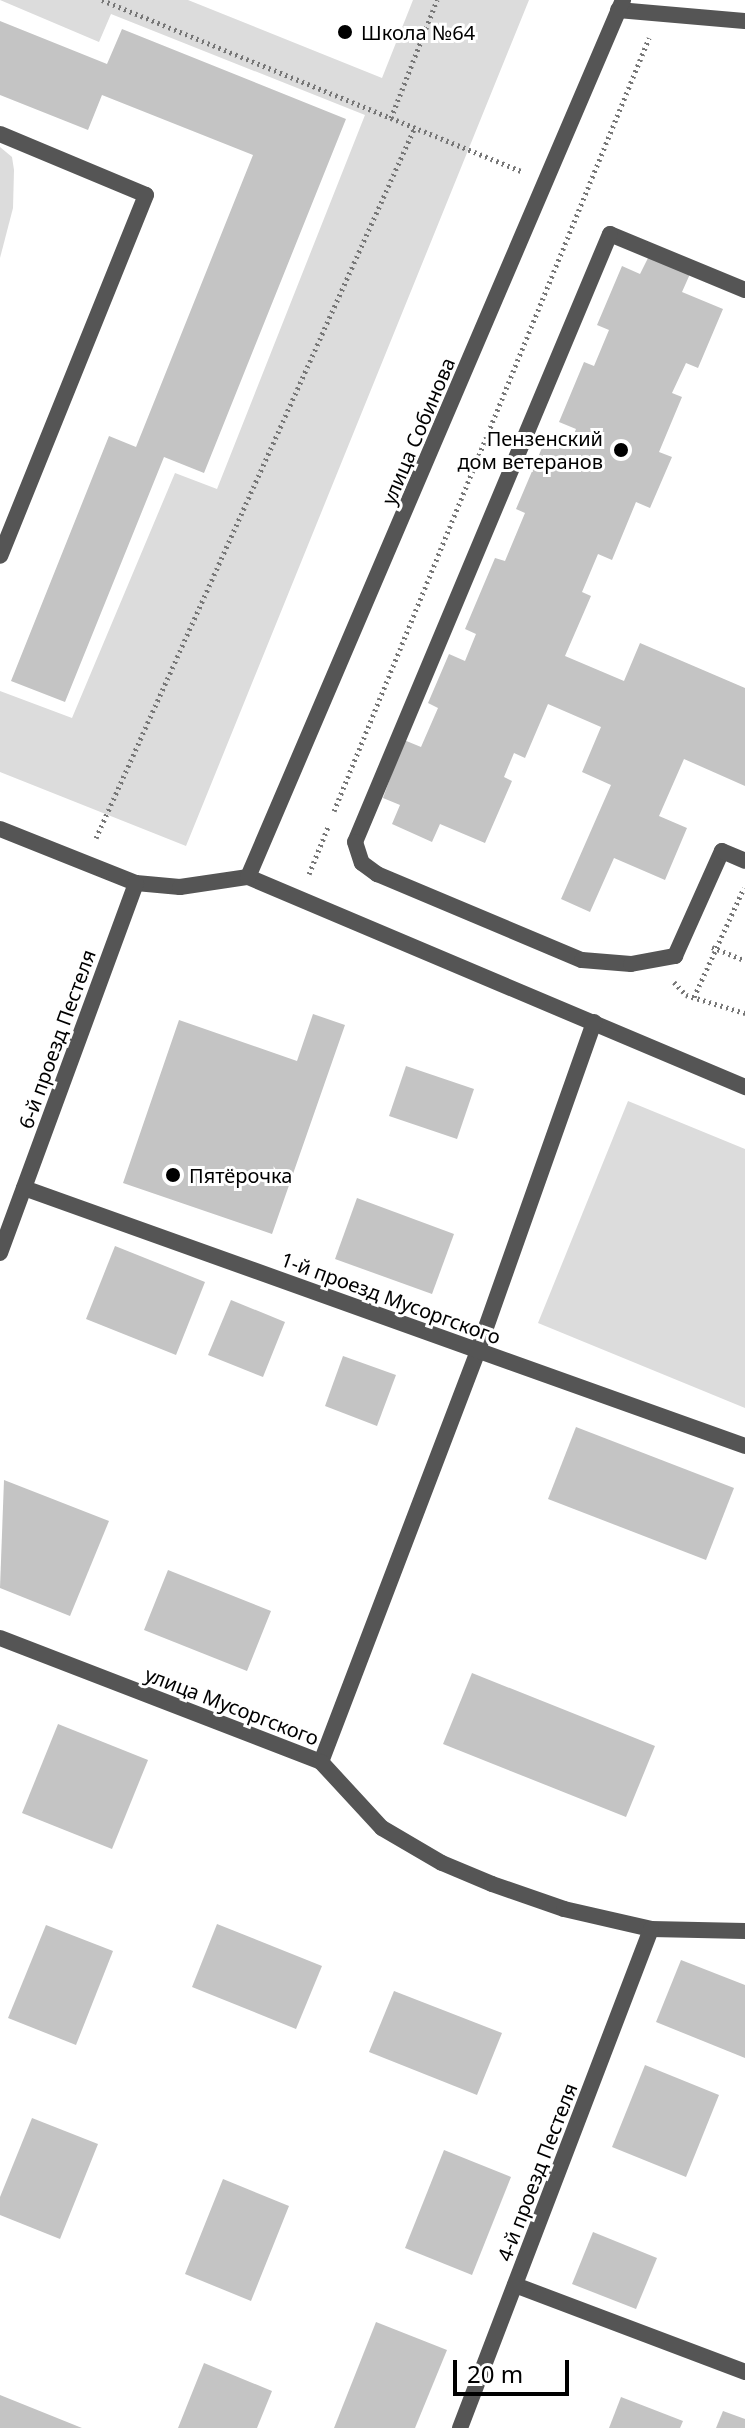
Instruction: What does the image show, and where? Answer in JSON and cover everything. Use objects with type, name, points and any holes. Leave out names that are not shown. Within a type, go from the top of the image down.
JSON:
[{"type":"street","points":[[621,5],[745,21]]},
{"type":"street","name":"улица Собинова","points":[[248,877],[621,5]]},
{"type":"street","points":[[0,134],[146,195],[0,556]]},
{"type":"street","points":[[745,290],[610,234],[355,842],[362,863],[377,874],[582,960],[631,964],[675,956],[722,851],[745,861]]},
{"type":"street","points":[[0,829],[136,883],[180,887],[248,877],[745,1087]]},
{"type":"street","name":"6-й проезд Пестеля","points":[[0,1253],[136,883]]},
{"type":"street","points":[[321,1762],[478,1350],[594,1022]]},
{"type":"street","name":"1-й проезд Мусоргского","points":[[24,1188],[745,1446]]},
{"type":"street","name":"улица Мусоргского","points":[[0,1638],[321,1762],[382,1828],[442,1863],[564,1909],[651,1929],[745,1931]]},
{"type":"street","name":"4-й проезд Пестеля","points":[[460,2428],[651,1929]]},
{"type":"street","points":[[515,2285],[745,2372]]},
{"type":"path","points":[[102,0],[546,181]]},
{"type":"path","points":[[391,118],[437,0]]},
{"type":"path","points":[[299,899],[660,11]]},
{"type":"path","points":[[85,862],[415,127]]},
{"type":"path","points":[[694,997],[745,888]]},
{"type":"path","points":[[684,936],[745,960]]},
{"type":"path","points":[[653,960],[694,997],[745,1013]]},
{"type":"shaded area","points":[[0,0],[188,0],[382,78],[413,0],[529,0],[186,846],[0,772],[0,691],[72,718],[175,473],[217,489],[365,115],[111,14],[99,42]]},
{"type":"shaded area","points":[[0,147],[12,157],[14,170],[13,208],[0,258]]},
{"type":"shaded area","points":[[628,1101],[745,1149],[745,1408],[538,1323]]},
{"type":"building","points":[[0,21],[107,64],[122,29],[346,119],[204,473],[164,457],[65,702],[11,681],[109,436],[136,447],[253,155],[102,95],[88,130],[0,95]]},
{"type":"building","points":[[649,256],[690,274],[682,292],[723,309],[698,368],[686,363],[672,393],[682,397],[659,452],[672,457],[650,508],[636,502],[612,560],[598,554],[582,592],[591,596],[565,656],[624,681],[640,643],[745,688],[745,786],[684,759],[659,816],[687,828],[665,880],[614,858],[590,912],[561,899],[611,785],[582,772],[601,727],[548,704],[525,758],[514,753],[504,777],[512,781],[485,843],[440,824],[432,842],[392,824],[400,805],[383,798],[404,740],[421,747],[438,708],[428,703],[449,654],[465,661],[476,634],[465,629],[495,558],[505,561],[525,513],[516,509],[547,436],[569,446],[576,429],[559,422],[584,362],[594,366],[609,330],[597,325],[622,266],[640,274]]},
{"type":"building","points":[[313,1014],[345,1025],[272,1234],[123,1183],[179,1020],[297,1061]]},
{"type":"building","points":[[406,1066],[474,1089],[457,1139],[389,1116]]},
{"type":"building","points":[[357,1198],[454,1234],[432,1294],[335,1259]]},
{"type":"building","points":[[115,1246],[205,1282],[176,1355],[86,1319]]},
{"type":"building","points":[[231,1300],[285,1322],[263,1377],[208,1355]]},
{"type":"building","points":[[343,1356],[396,1375],[377,1426],[325,1406]]},
{"type":"building","points":[[576,1427],[734,1488],[706,1560],[548,1499]]},
{"type":"building","points":[[4,1480],[109,1521],[70,1616],[0,1588]]},
{"type":"building","points":[[168,1570],[271,1611],[247,1671],[144,1630]]},
{"type":"building","points":[[472,1673],[655,1746],[626,1817],[443,1744]]},
{"type":"building","points":[[58,1724],[148,1760],[112,1849],[22,1813]]},
{"type":"building","points":[[217,1924],[322,1966],[296,2029],[192,1987]]},
{"type":"building","points":[[46,1925],[113,1951],[76,2045],[8,2018]]},
{"type":"building","points":[[681,1960],[745,1985],[745,2058],[656,2022]]},
{"type":"building","points":[[394,1991],[502,2033],[477,2095],[369,2052]]},
{"type":"building","points":[[645,2065],[719,2095],[686,2177],[612,2147]]},
{"type":"building","points":[[32,2118],[98,2144],[60,2239],[0,2215],[0,2197]]},
{"type":"building","points":[[444,2150],[511,2177],[472,2275],[405,2248]]},
{"type":"building","points":[[223,2179],[289,2206],[251,2301],[185,2274]]},
{"type":"building","points":[[593,2232],[657,2258],[636,2309],[572,2284]]},
{"type":"building","points":[[376,2322],[447,2350],[415,2428],[334,2428]]},
{"type":"building","points":[[204,2363],[272,2391],[257,2428],[178,2428]]},
{"type":"building","points":[[0,2395],[82,2428],[0,2428]]},
{"type":"building","points":[[621,2397],[683,2421],[680,2428],[609,2428]]},
{"type":"building","points":[[723,2411],[745,2419],[745,2428],[716,2428]]},
{"type":"place","name":"Школа №64","points":[[345,32]]},
{"type":"place","name":"Пензенский дом ветеранов","points":[[621,450]]},
{"type":"place","name":"Пятёрочка","points":[[173,1175]]}]
